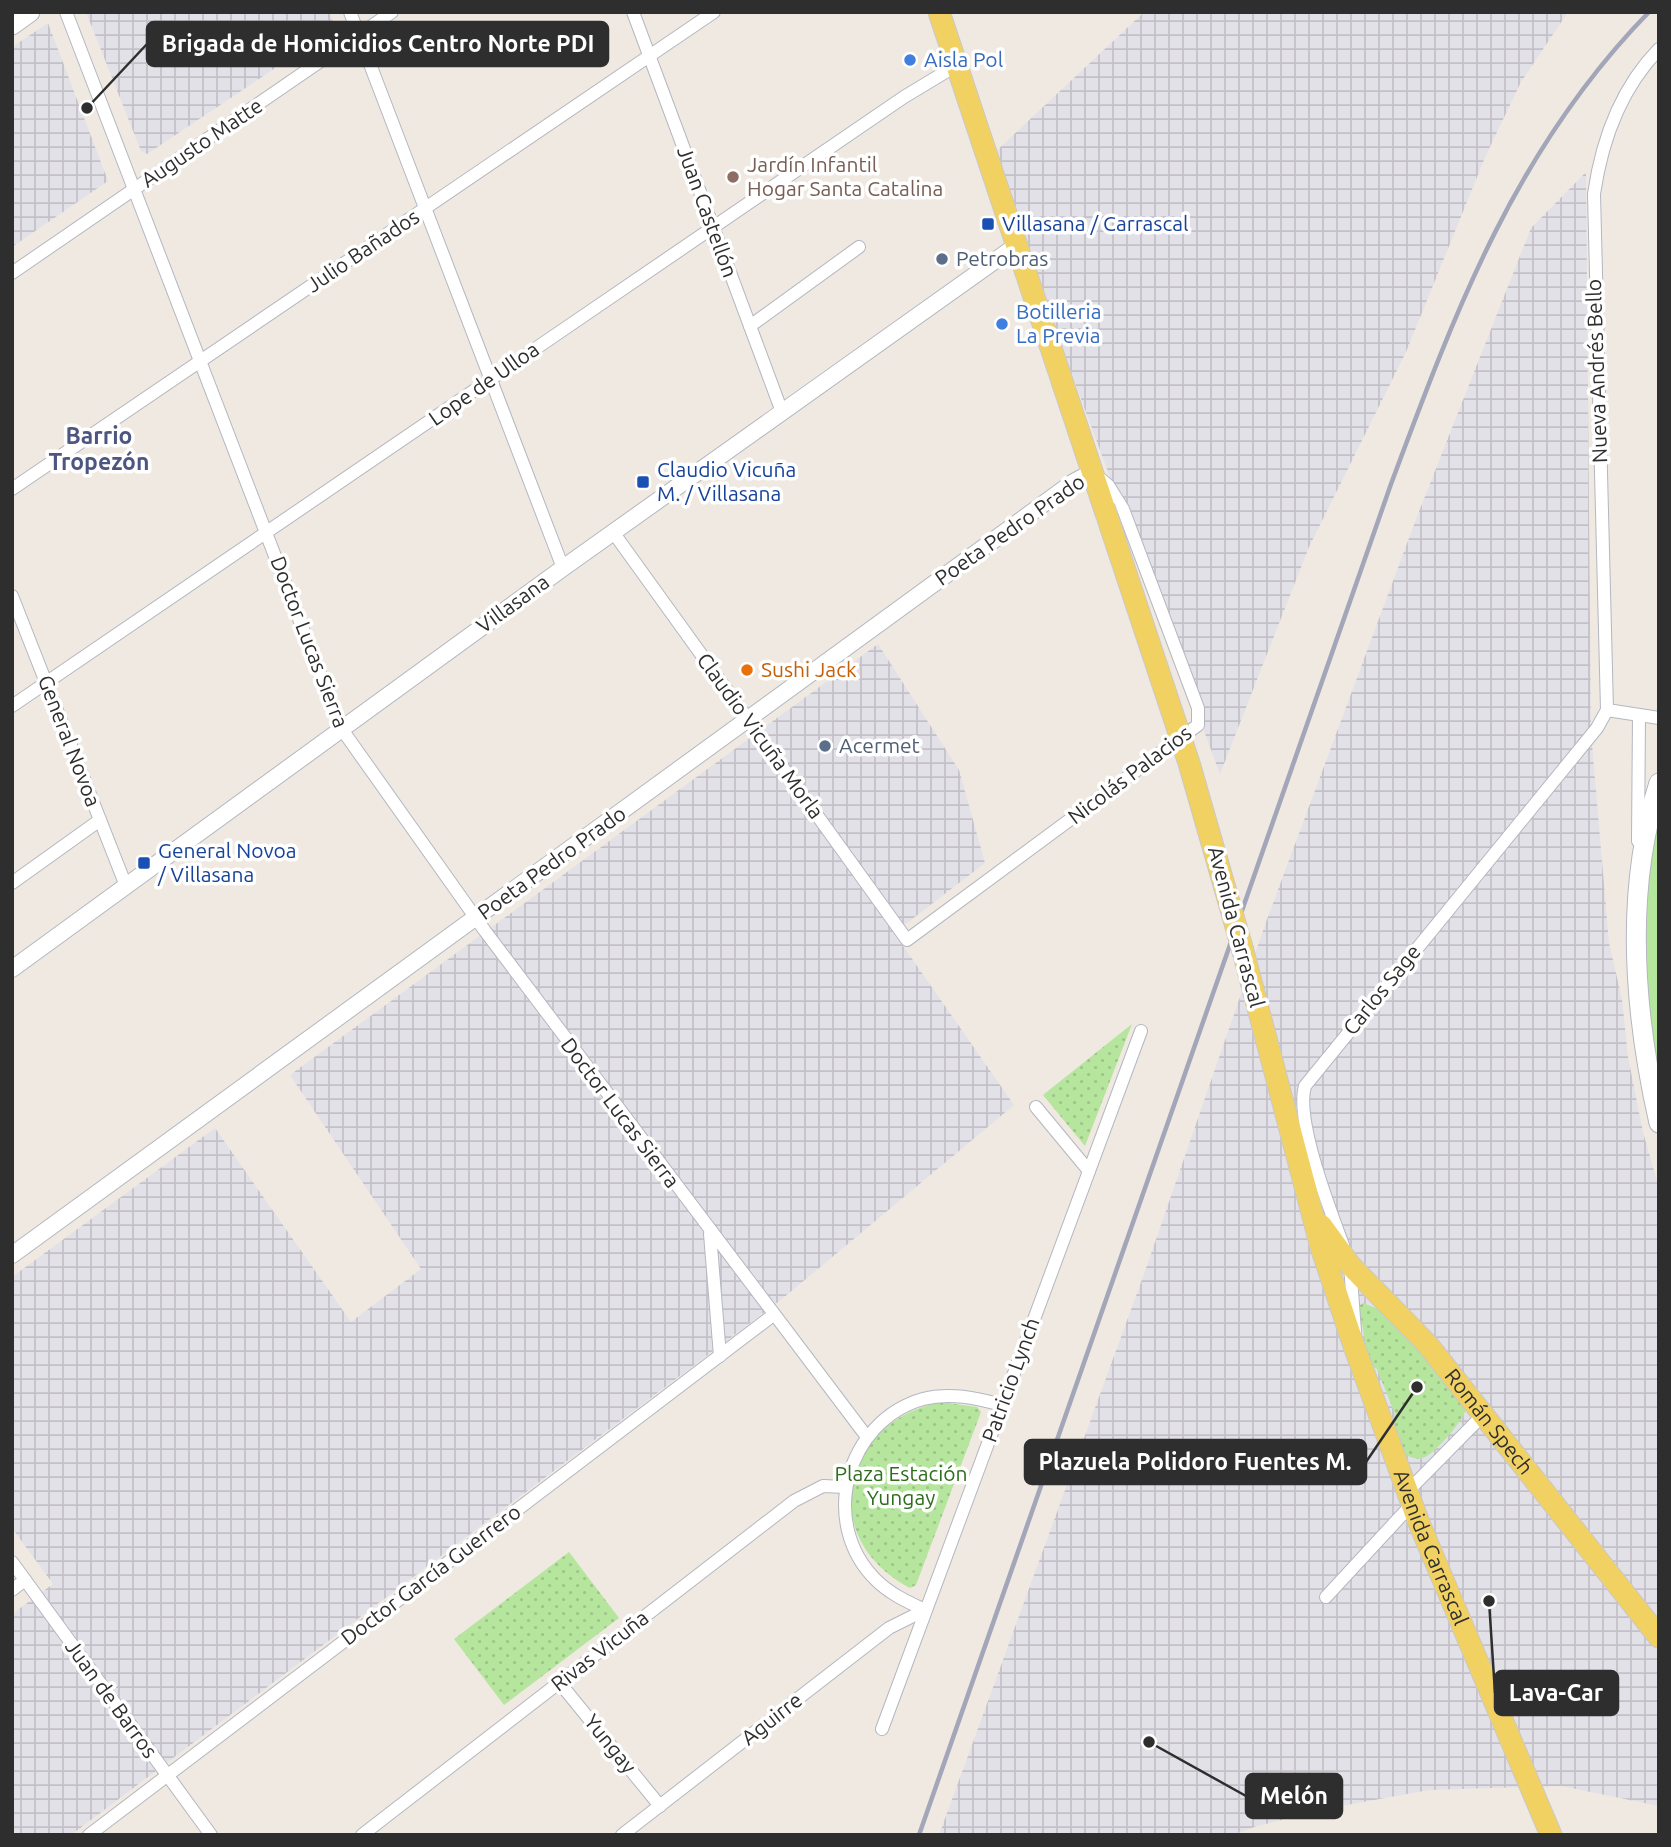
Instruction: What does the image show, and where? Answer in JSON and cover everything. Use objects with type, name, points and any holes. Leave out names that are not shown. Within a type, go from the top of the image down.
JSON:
[{"type":"main road","points":[[12,25],[30,12]]},
{"type":"main road","name":"Avenida Carrascal","points":[[939,12],[1209,829],[1313,1211],[1346,1279],[1354,1346],[1410,1498],[1551,1835]]},
{"type":"main road","points":[[1659,783],[1648,821],[1639,878],[1639,989],[1646,1055],[1659,1122]]},
{"type":"main road","name":"Román Spech","points":[[1346,1279],[1379,1292],[1428,1345],[1659,1637]]},
{"type":"street","name":"Doctor Lucas Sierra","points":[[66,12],[341,728],[476,919],[772,1316],[867,1437]]},
{"type":"street","points":[[349,12],[563,568]]},
{"type":"street","name":"Augusto Matte","points":[[12,273],[392,12]]},
{"type":"street","name":"Juan Castellón","points":[[633,12],[782,412]]},
{"type":"street","name":"Julio Bañados","points":[[12,489],[713,12]]},
{"type":"street","name":"Nueva Andrés Bello","points":[[1607,710],[1594,194],[1602,153],[1617,110],[1637,74],[1659,49]]},
{"type":"street","name":"Lope de Ulloa","points":[[12,706],[904,97],[957,65]]},
{"type":"street","name":"Villasana","points":[[12,969],[563,568],[1017,245]]},
{"type":"street","points":[[750,326],[859,247]]},
{"type":"street","name":"Poeta Pedro Prado","points":[[12,1255],[1072,483],[1092,472]]},
{"type":"street","name":"Nicolás Palacios","points":[[906,940],[1198,725],[1198,708],[1123,509],[1108,485],[1092,472]]},
{"type":"street","name":"Claudio Vicuña Morla","points":[[613,532],[906,940]]},
{"type":"street","name":"General Novoa","points":[[12,596],[126,886]]},
{"type":"street","points":[[1607,710],[1659,718]]},
{"type":"street","name":"Carlos Sage","points":[[1346,1279],[1303,1107],[1305,1086],[1597,728],[1607,710]]},
{"type":"street","points":[[1639,716],[1639,878]]},
{"type":"street","points":[[12,883],[100,820]]},
{"type":"street","name":"Patricio Lynch","points":[[882,1729],[1141,1031]]},
{"type":"street","points":[[1036,1107],[1089,1171]]},
{"type":"street","points":[[710,1233],[720,1356]]},
{"type":"street","name":"Doctor García Guerrero","points":[[89,1835],[772,1316]]},
{"type":"street","points":[[926,1611],[884,1587],[861,1562],[848,1530],[845,1487],[853,1460],[867,1437],[886,1418],[922,1400],[957,1396],[1002,1405]]},
{"type":"street","points":[[1326,1597],[1483,1415]]},
{"type":"street","name":"Rivas Vicuña","points":[[362,1835],[805,1493],[823,1486],[845,1487]]},
{"type":"street","name":"Juan de Barros","points":[[12,1562],[211,1835]]},
{"type":"street","points":[[12,1590],[25,1580]]},
{"type":"street","name":"Aguirre","points":[[622,1835],[888,1628],[926,1611]]},
{"type":"street","name":"Yungay","points":[[559,1682],[660,1806]]},
{"type":"shaded area","points":[[86,12],[329,12],[334,24],[332,30],[147,154],[141,151]]},
{"type":"shaded area","points":[[1144,12],[1568,12],[1521,82],[1486,155],[1406,352],[1309,547],[1220,774],[991,156]]},
{"type":"shaded area","points":[[48,23],[108,181],[12,247],[12,47]]},
{"type":"shaded area","points":[[1586,172],[1591,732],[1609,943],[1622,999],[1628,1057],[1643,1132],[1659,1188],[1659,1806],[1561,1786],[1429,1790],[1336,1807],[1257,1826],[1233,1835],[939,1835],[1144,1274],[1266,922],[1418,514],[1531,228]]},
{"type":"shaded area","points":[[878,644],[959,770],[985,863],[894,933],[1014,1105],[782,1299],[71,1835],[12,1835],[12,1614],[53,1584],[12,1528],[12,1277],[215,1128],[351,1322],[421,1269],[290,1075]]},
{"type":"green space","points":[[1659,794],[1659,1113],[1641,910]]},
{"type":"green space","points":[[1132,1024],[1085,1146],[1043,1095]]},
{"type":"green space","points":[[1363,1303],[1391,1314],[1466,1409],[1450,1434],[1424,1458],[1414,1458],[1401,1451],[1390,1424],[1395,1414],[1377,1369],[1369,1365],[1359,1306]]},
{"type":"green space","name":"Plaza Estación Yungay","points":[[941,1402],[977,1407],[981,1412],[916,1585],[910,1588],[880,1567],[861,1541],[852,1513],[852,1484],[862,1457],[880,1433],[907,1414]]},
{"type":"green space","points":[[569,1552],[619,1618],[504,1705],[454,1639]]},
{"type":"railway","points":[[919,1835],[1391,484],[1440,356],[1466,294],[1526,175],[1602,64],[1649,12]]},
{"type":"place","name":"Aisla Pol","points":[[910,60]]},
{"type":"place","name":"Brigada de Homicidios Centro Norte PDI","points":[[87,108]]},
{"type":"place","name":"Jardín Infantil Hogar Santa Catalina","points":[[733,177]]},
{"type":"place","name":"Villasana / Carrascal","points":[[988,224]]},
{"type":"place","name":"Petrobras","points":[[942,259]]},
{"type":"place","name":"Botilleria La Previa","points":[[1002,324]]},
{"type":"place","name":"Claudio Vicuña M. / Villasana","points":[[643,482]]},
{"type":"place","name":"Sushi Jack","points":[[747,670]]},
{"type":"place","name":"Acermet","points":[[825,746]]},
{"type":"place","name":"General Novoa / Villasana","points":[[144,863]]},
{"type":"place","name":"Plazuela Polidoro Fuentes M.","points":[[1417,1387]]},
{"type":"place","name":"Lava-Car","points":[[1489,1601]]},
{"type":"place","name":"Melón","points":[[1149,1742]]},
{"type":"district","name":"Barrio Tropezón","points":[[99,449]]}]
